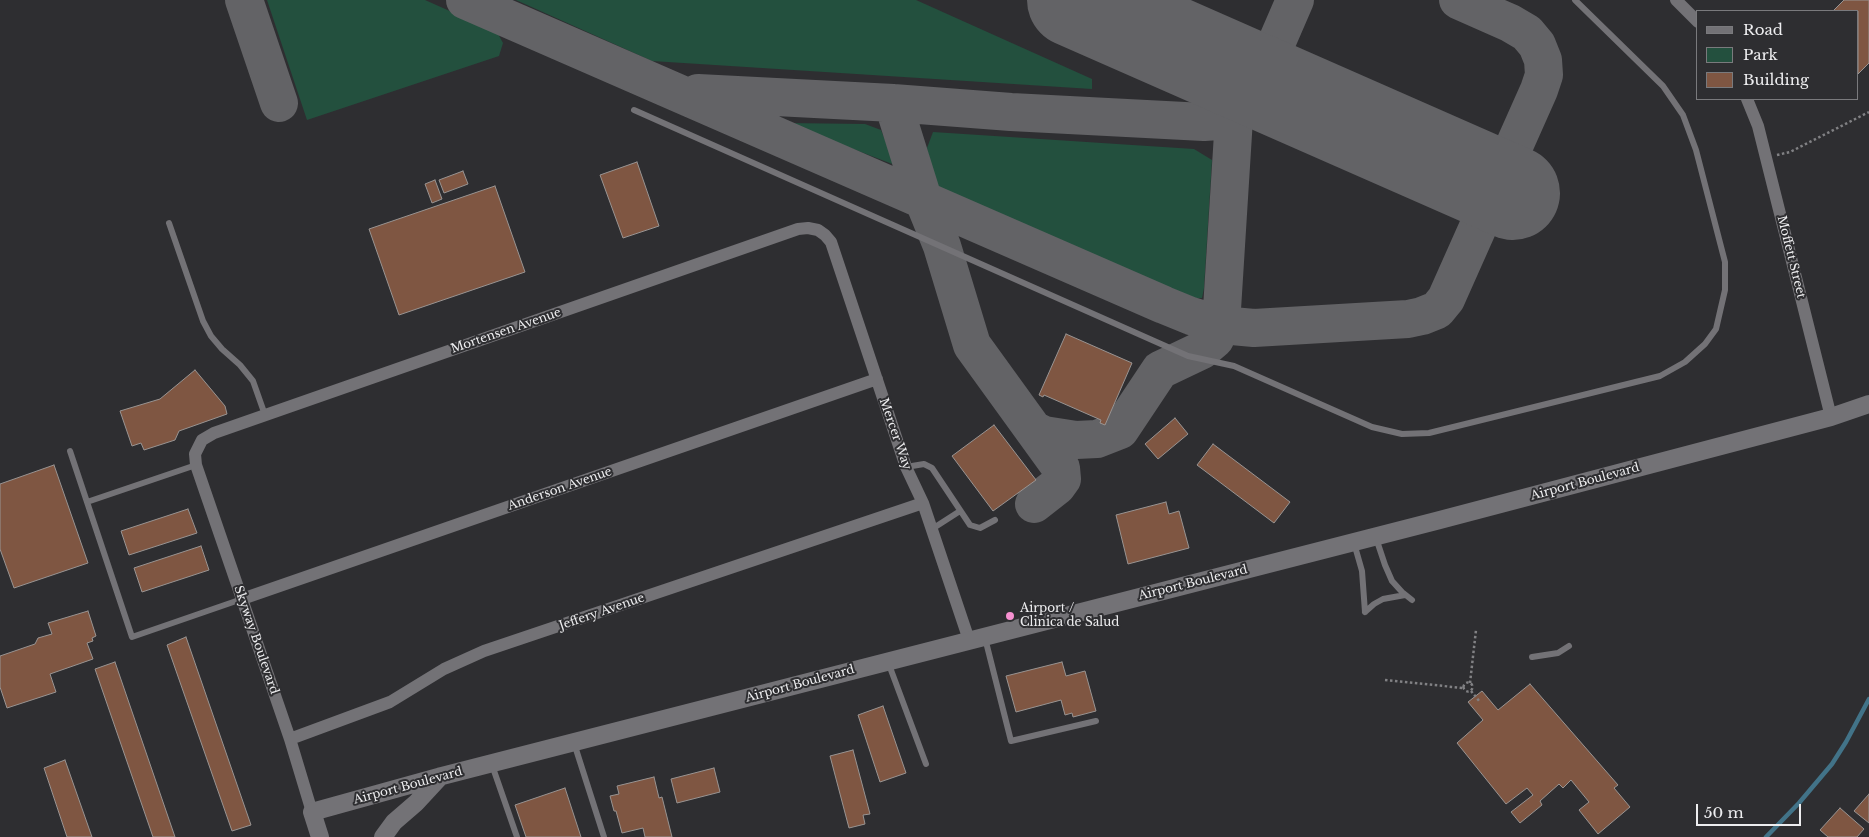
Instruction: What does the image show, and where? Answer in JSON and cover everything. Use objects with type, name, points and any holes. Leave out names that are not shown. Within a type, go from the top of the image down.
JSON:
[{"type":"main road","name":"Airport Boulevard","points":[[312,812],[442,776],[1354,542],[1831,417],[1869,404]]},
{"type":"main road","points":[[383,837],[394,822],[416,803],[442,776]]},
{"type":"main road","name":"Skyway Boulevard","points":[[312,812],[320,837]]},
{"type":"street","points":[[1676,0],[1696,20]]},
{"type":"street","name":"Moffett Street","points":[[1747,100],[1758,126],[1831,417]]},
{"type":"street","name":"Mortensen Avenue","points":[[199,444],[206,437],[214,434],[798,229],[818,230]]},
{"type":"street","name":"Mercer Way","points":[[818,230],[831,242],[906,467],[923,503],[932,530],[977,638]]},
{"type":"street","name":"Anderson Avenue","points":[[242,599],[877,379]]},
{"type":"street","name":"Skyway Boulevard","points":[[199,444],[195,454],[196,465],[290,740],[312,812]]},
{"type":"street","name":"Jeffery Avenue","points":[[290,740],[390,702],[444,669],[484,651],[923,503]]},
{"type":"lane","points":[[634,110],[1188,356],[1234,366],[1372,427],[1402,434],[1429,433],[1660,376],[1685,362],[1705,344],[1716,329],[1725,290],[1725,262],[1696,150],[1683,115],[1663,86],[1575,0]]},
{"type":"lane","points":[[169,223],[211,336],[253,381],[265,416]]},
{"type":"lane","points":[[70,451],[132,637],[242,599]]},
{"type":"lane","points":[[906,467],[921,464],[932,468],[970,525],[976,528],[985,526],[995,520]]},
{"type":"lane","points":[[87,502],[196,465]]},
{"type":"lane","points":[[932,530],[960,511]]},
{"type":"lane","points":[[1376,536],[1392,581],[1412,600]]},
{"type":"lane","points":[[1354,542],[1362,570],[1365,612],[1383,599],[1405,595]]},
{"type":"lane","points":[[977,638],[1011,741],[1096,721]]},
{"type":"lane","points":[[1532,657],[1561,652],[1569,646]]},
{"type":"lane","points":[[888,661],[926,764]]},
{"type":"lane","points":[[574,743],[604,837]]},
{"type":"lane","points":[[492,764],[517,837]]},
{"type":"path","points":[[1766,157],[1790,152],[1869,112]]},
{"type":"path","points":[[1470,691],[1472,686],[1470,683],[1476,630]]},
{"type":"path","points":[[1385,680],[1463,688],[1466,691],[1470,691],[1480,702]]},
{"type":"path","points":[[1463,688],[1465,684],[1470,683]]},
{"type":"green space","points":[[267,0],[425,0],[497,32],[503,43],[499,56],[307,120]]},
{"type":"green space","points":[[516,0],[916,0],[1092,79],[1092,89],[652,61]]},
{"type":"green space","points":[[785,123],[865,124],[881,130],[895,165]]},
{"type":"green space","points":[[933,132],[1194,149],[1212,160],[1202,298],[1187,299],[936,187],[927,148]]},
{"type":"building","points":[[1844,0],[1869,0],[1869,63],[1859,73],[1859,10],[1834,10]]},
{"type":"building","points":[[637,162],[659,226],[623,238],[600,175]]},
{"type":"building","points":[[463,171],[468,184],[444,193],[439,180]]},
{"type":"building","points":[[435,180],[442,199],[432,203],[425,184]]},
{"type":"building","points":[[495,186],[525,272],[399,315],[369,229]]},
{"type":"building","points":[[1066,334],[1132,363],[1105,425],[1100,423],[1101,420],[1044,395],[1043,397],[1039,395]]},
{"type":"building","points":[[195,370],[225,406],[227,414],[179,431],[175,440],[144,450],[141,443],[132,446],[120,411],[160,399]]},
{"type":"building","points":[[1175,418],[1188,434],[1158,459],[1145,444]]},
{"type":"building","points":[[994,425],[1036,480],[993,511],[952,456]]},
{"type":"building","points":[[1213,444],[1290,502],[1274,523],[1197,465]]},
{"type":"building","points":[[54,465],[88,563],[14,588],[0,549],[0,484]]},
{"type":"building","points":[[1166,502],[1169,514],[1179,511],[1189,548],[1128,564],[1116,515]]},
{"type":"building","points":[[188,509],[197,533],[129,555],[121,531]]},
{"type":"building","points":[[201,546],[209,570],[142,592],[134,568]]},
{"type":"building","points":[[88,611],[96,636],[92,638],[93,641],[87,643],[93,659],[50,674],[56,692],[7,708],[0,687],[0,656],[35,644],[38,638],[52,634],[48,623]]},
{"type":"building","points":[[186,637],[251,825],[232,831],[167,645]]},
{"type":"building","points":[[115,662],[175,837],[153,837],[95,669]]},
{"type":"building","points":[[1062,662],[1066,676],[1085,671],[1096,711],[1073,717],[1072,713],[1065,715],[1061,700],[1016,712],[1006,676]]},
{"type":"building","points":[[1530,684],[1618,785],[1614,788],[1630,807],[1598,834],[1579,810],[1589,802],[1571,780],[1563,788],[1559,784],[1540,801],[1542,805],[1520,823],[1511,812],[1533,795],[1527,788],[1506,804],[1457,743],[1483,720],[1468,702],[1482,691],[1498,710]]},
{"type":"building","points":[[883,706],[906,773],[880,782],[858,715]]},
{"type":"building","points":[[853,750],[870,814],[863,815],[865,824],[849,828],[830,756]]},
{"type":"building","points":[[65,760],[92,837],[67,837],[44,768]]},
{"type":"building","points":[[714,768],[720,792],[677,803],[671,779]]},
{"type":"building","points":[[654,777],[659,798],[662,797],[672,837],[645,837],[643,828],[622,833],[610,796],[619,794],[617,786]]},
{"type":"building","points":[[565,788],[581,837],[526,837],[515,805]]},
{"type":"building","points":[[1869,794],[1869,823],[1854,811]]},
{"type":"building","points":[[1840,808],[1864,829],[1857,837],[1828,837],[1820,830]]},
{"type":"waterway","points":[[1766,837],[1799,803],[1832,764],[1869,699]]},
{"type":"taxiway","points":[[244,0],[279,103]]},
{"type":"taxiway","points":[[465,0],[1164,305],[1221,325],[1254,328],[1408,319],[1437,310],[1446,299],[1544,75],[1543,60],[1537,45],[1527,33],[1510,23],[1458,0]]},
{"type":"taxiway","points":[[698,93],[893,103],[1011,112],[1204,122],[1219,121],[1234,118],[1250,104],[1295,0]]},
{"type":"taxiway","points":[[893,103],[923,199],[942,246],[972,345],[1061,468],[1062,479],[1057,486],[1034,504]]},
{"type":"taxiway","points":[[1034,430],[1044,435],[1076,440],[1097,439],[1120,430],[1160,370],[1202,350],[1215,339],[1221,325],[1234,118]]},
{"type":"runway","points":[[1074,0],[1513,193]]},
{"type":"place","name":"Airport / Clinica de Salud","points":[[1010,616]]}]
